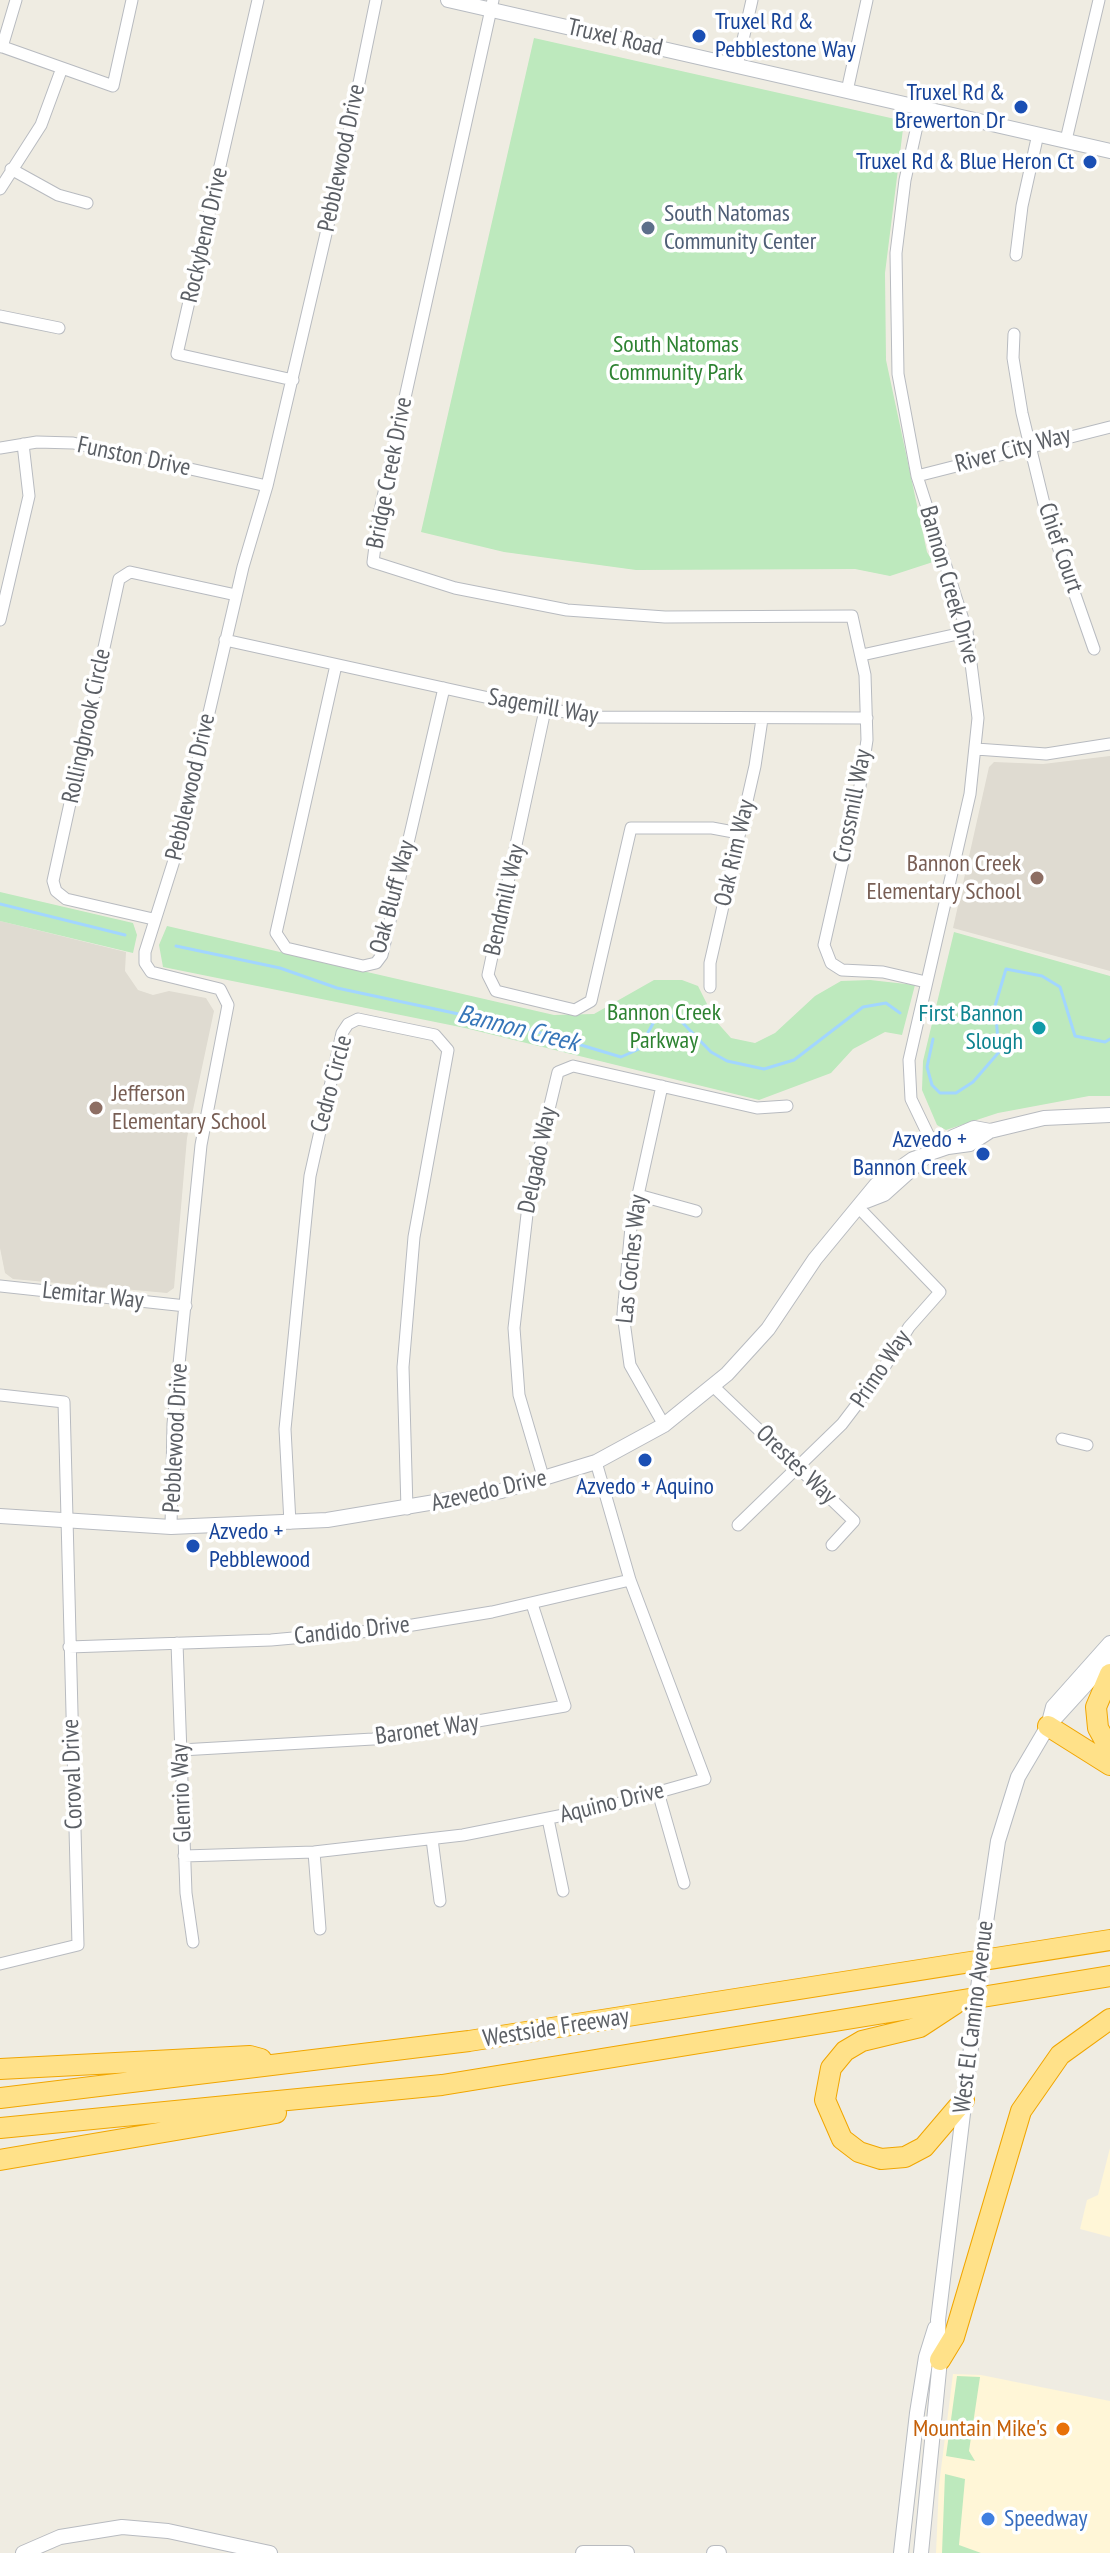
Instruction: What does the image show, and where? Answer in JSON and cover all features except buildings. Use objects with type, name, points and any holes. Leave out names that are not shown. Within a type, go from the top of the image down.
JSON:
[{"type":"highway","points":[[1110,1674],[1096,1707],[1098,1728],[1110,1750]]},
{"type":"highway","points":[[1048,1726],[1110,1765]]},
{"type":"highway","name":"Westside Freeway","points":[[0,2098],[280,2066],[516,2034],[1110,1940]]},
{"type":"highway","name":"Westside Freeway","points":[[0,2128],[442,2085],[1110,1976]]},
{"type":"highway","points":[[962,2000],[920,2027],[852,2046],[831,2068],[825,2100],[842,2139],[870,2157],[893,2159],[924,2147],[964,2100]]},
{"type":"highway","points":[[940,2360],[954,2337],[1021,2111],[1060,2055],[1110,2019]]},
{"type":"highway","points":[[0,2069],[250,2056],[280,2066]]},
{"type":"highway","points":[[0,2160],[442,2085]]},
{"type":"main road","name":"Truxel Road","points":[[448,0],[492,5],[737,66],[1110,151]]},
{"type":"main road","name":"Azevedo Drive","points":[[0,1516],[65,1523],[171,1527],[290,1523],[407,1509],[544,1480],[596,1462],[664,1425],[714,1387],[768,1329],[815,1259],[876,1185],[913,1159],[937,1151],[953,1137],[974,1128],[990,1131],[1044,1118],[1110,1115]]},
{"type":"main road","name":"West El Camino Avenue","points":[[921,2553],[940,2360],[938,2320],[993,1864],[1010,1798],[1048,1726],[1053,1707],[1110,1643]]},
{"type":"main road","name":"West El Camino Avenue","points":[[1048,1726],[1110,1658]]},
{"type":"main road","name":"West El Camino Avenue","points":[[901,2553],[917,2413],[926,2357],[938,2320]]},
{"type":"main road","points":[[23,2553],[60,2537],[122,2527],[168,2531],[270,2553]]},
{"type":"main road","points":[[583,2553],[627,2553]]},
{"type":"street","points":[[16,0],[1,46],[113,86],[132,0]]},
{"type":"street","name":"Rockybend Drive","points":[[258,0],[177,354],[293,380]]},
{"type":"street","name":"Pebblewood Drive","points":[[171,1527],[173,1424],[201,1145],[228,1005],[220,989],[151,972],[146,967],[145,952],[176,854],[236,595],[293,380],[376,0]]},
{"type":"street","points":[[737,66],[752,0]]},
{"type":"street","points":[[847,91],[867,0]]},
{"type":"street","points":[[1066,140],[1099,0]]},
{"type":"street","name":"Bridge Creek Drive","points":[[492,5],[379,515],[373,562],[487,595],[567,610],[665,617],[852,616],[862,655]]},
{"type":"street","points":[[0,189],[45,117],[62,68]]},
{"type":"street","name":"Bannon Creek Drive","points":[[921,108],[899,216],[894,289],[900,386],[917,476],[967,632],[976,680],[976,749],[970,794],[909,1060],[908,1087],[915,1112],[937,1151]]},
{"type":"street","points":[[1016,255],[1022,206],[1038,134]]},
{"type":"street","points":[[11,169],[58,195],[87,203]]},
{"type":"street","points":[[0,316],[59,328]]},
{"type":"street","name":"Chief Court","points":[[1014,334],[1013,358],[1046,512],[1094,649]]},
{"type":"street","name":"River City Way","points":[[917,476],[1110,427]]},
{"type":"street","name":"Funston Drive","points":[[0,448],[23,444],[73,443],[267,486]]},
{"type":"street","points":[[0,620],[29,496],[23,444]]},
{"type":"street","name":"Rollingbrook Circle","points":[[153,919],[66,899],[56,891],[53,881],[119,579],[130,572],[236,595]]},
{"type":"street","points":[[862,655],[967,632]]},
{"type":"street","name":"Sagemill Way","points":[[225,640],[545,710],[642,720],[867,718]]},
{"type":"street","name":"Crossmill Way","points":[[862,655],[867,718],[862,775],[824,945],[827,957],[842,970],[883,972],[926,982]]},
{"type":"street","name":"Oak Bluff Way","points":[[336,665],[276,933],[286,948],[363,966],[376,963],[382,955],[444,688]]},
{"type":"street","name":"Bendmill Way","points":[[545,710],[488,975],[496,991],[575,1010],[591,1001],[631,828],[712,828],[739,833]]},
{"type":"street","name":"Oak Rim Way","points":[[710,987],[710,963],[762,719]]},
{"type":"street","points":[[976,749],[1046,754],[1110,744]]},
{"type":"street","name":"Cedro Circle","points":[[290,1523],[285,1429],[310,1176],[342,1033],[348,1024],[358,1019],[435,1035],[445,1044],[448,1055],[421,1187],[412,1251],[403,1367],[407,1509]]},
{"type":"street","name":"Delgado Way","points":[[544,1480],[519,1395],[514,1328],[528,1201],[555,1078],[561,1070],[573,1066],[757,1108],[787,1106]]},
{"type":"street","name":"Las Coches Way","points":[[662,1086],[628,1256],[623,1336],[635,1379],[664,1425]]},
{"type":"street","points":[[638,1195],[696,1211]]},
{"type":"street","name":"Primo Way","points":[[738,1525],[799,1468],[862,1399],[909,1327],[940,1292],[863,1204]]},
{"type":"street","name":"Lemitar Way","points":[[0,1286],[186,1306]]},
{"type":"street","name":"Orestes Way","points":[[714,1387],[854,1521],[832,1545]]},
{"type":"street","name":"Coroval Drive","points":[[0,1395],[64,1402],[78,1945],[0,1964]]},
{"type":"street","points":[[1062,1439],[1087,1445]]},
{"type":"street","name":"Aquino Drive","points":[[184,1856],[314,1852],[432,1839],[548,1819],[705,1779],[630,1580],[596,1462]]},
{"type":"street","name":"Candido Drive","points":[[69,1647],[368,1631],[532,1604],[630,1580]]},
{"type":"street","name":"Baronet Way","points":[[181,1750],[282,1747],[373,1739],[565,1706],[532,1604]]},
{"type":"street","name":"Glenrio Way","points":[[177,1643],[184,1856],[193,1942]]},
{"type":"street","points":[[658,1792],[684,1883]]},
{"type":"street","points":[[548,1819],[563,1891]]},
{"type":"street","points":[[432,1839],[440,1901]]},
{"type":"street","points":[[314,1852],[320,1929]]},
{"type":"shaded area","name":"Bannon Creek Elementary School","points":[[1110,756],[1110,971],[953,928],[989,767],[994,762],[1043,764]]},
{"type":"shaded area","name":"Jefferson Elementary School","points":[[0,921],[126,952],[125,971],[138,990],[153,995],[169,991],[206,998],[214,1011],[187,1138],[174,1288],[167,1293],[13,1279],[5,1273],[0,1248]]},
{"type":"shaded area","points":[[1110,2148],[1110,2237],[1080,2229],[1087,2200],[1098,2195]]},
{"type":"shaded area","points":[[953,2374],[981,2375],[1110,2401],[1110,2553],[936,2553],[939,2485]]},
{"type":"green space","name":"South Natomas Community Park","points":[[534,38],[904,121],[885,273],[886,360],[927,552],[933,562],[890,576],[855,569],[636,570],[504,552],[421,532]]},
{"type":"green space","points":[[0,892],[133,923],[137,935],[133,953],[0,921]]},
{"type":"green space","name":"Bannon Creek Parkway","points":[[167,926],[554,1015],[594,1014],[654,980],[682,980],[698,986],[715,1020],[731,1038],[755,1043],[775,1033],[815,996],[841,981],[870,980],[915,985],[902,1035],[885,1032],[853,1049],[831,1073],[759,1100],[465,1028],[163,967],[159,945]]},
{"type":"green space","points":[[954,932],[1110,976],[1110,1096],[1089,1096],[998,1113],[946,1130],[937,1125],[922,1090],[923,1061]]},
{"type":"green space","points":[[957,2376],[980,2377],[969,2451],[975,2461],[946,2456]]},
{"type":"green space","points":[[945,2474],[965,2479],[959,2545],[981,2553],[942,2553]]},
{"type":"waterway","name":"Bannon Creek","points":[[0,904],[125,935]]},
{"type":"waterway","name":"Bannon Creek","points":[[176,946],[280,968],[337,988],[524,1028],[621,1057],[639,1049],[656,1018],[665,1014],[677,1017],[711,1052],[727,1061],[764,1069],[794,1060],[863,1007],[886,1003],[900,1013]]},
{"type":"waterway","name":"Bannon Creek","points":[[933,1039],[927,1067],[932,1085],[940,1093],[956,1093],[973,1082],[999,1052],[995,1006],[1006,969],[1042,976],[1060,987],[1075,1036],[1105,1042],[1110,1039]]},
{"type":"place","name":"Truxel Rd & Pebblestone Way","points":[[699,36]]},
{"type":"place","name":"Truxel Rd & Brewerton Dr","points":[[1021,107]]},
{"type":"place","name":"Truxel Rd & Blue Heron Ct","points":[[1090,162]]},
{"type":"place","name":"South Natomas Community Center","points":[[648,228]]},
{"type":"place","name":"Bannon Creek Elementary School","points":[[1037,878]]},
{"type":"place","name":"First Bannon Slough","points":[[1039,1028]]},
{"type":"place","name":"Jefferson Elementary School","points":[[96,1108]]},
{"type":"place","name":"Azvedo + Bannon Creek","points":[[983,1154]]},
{"type":"place","name":"Azvedo + Aquino","points":[[645,1460]]},
{"type":"place","name":"Azvedo + Pebblewood","points":[[193,1546]]},
{"type":"place","name":"Mountain Mike's","points":[[1063,2429]]},
{"type":"place","name":"Speedway","points":[[988,2519]]}]
